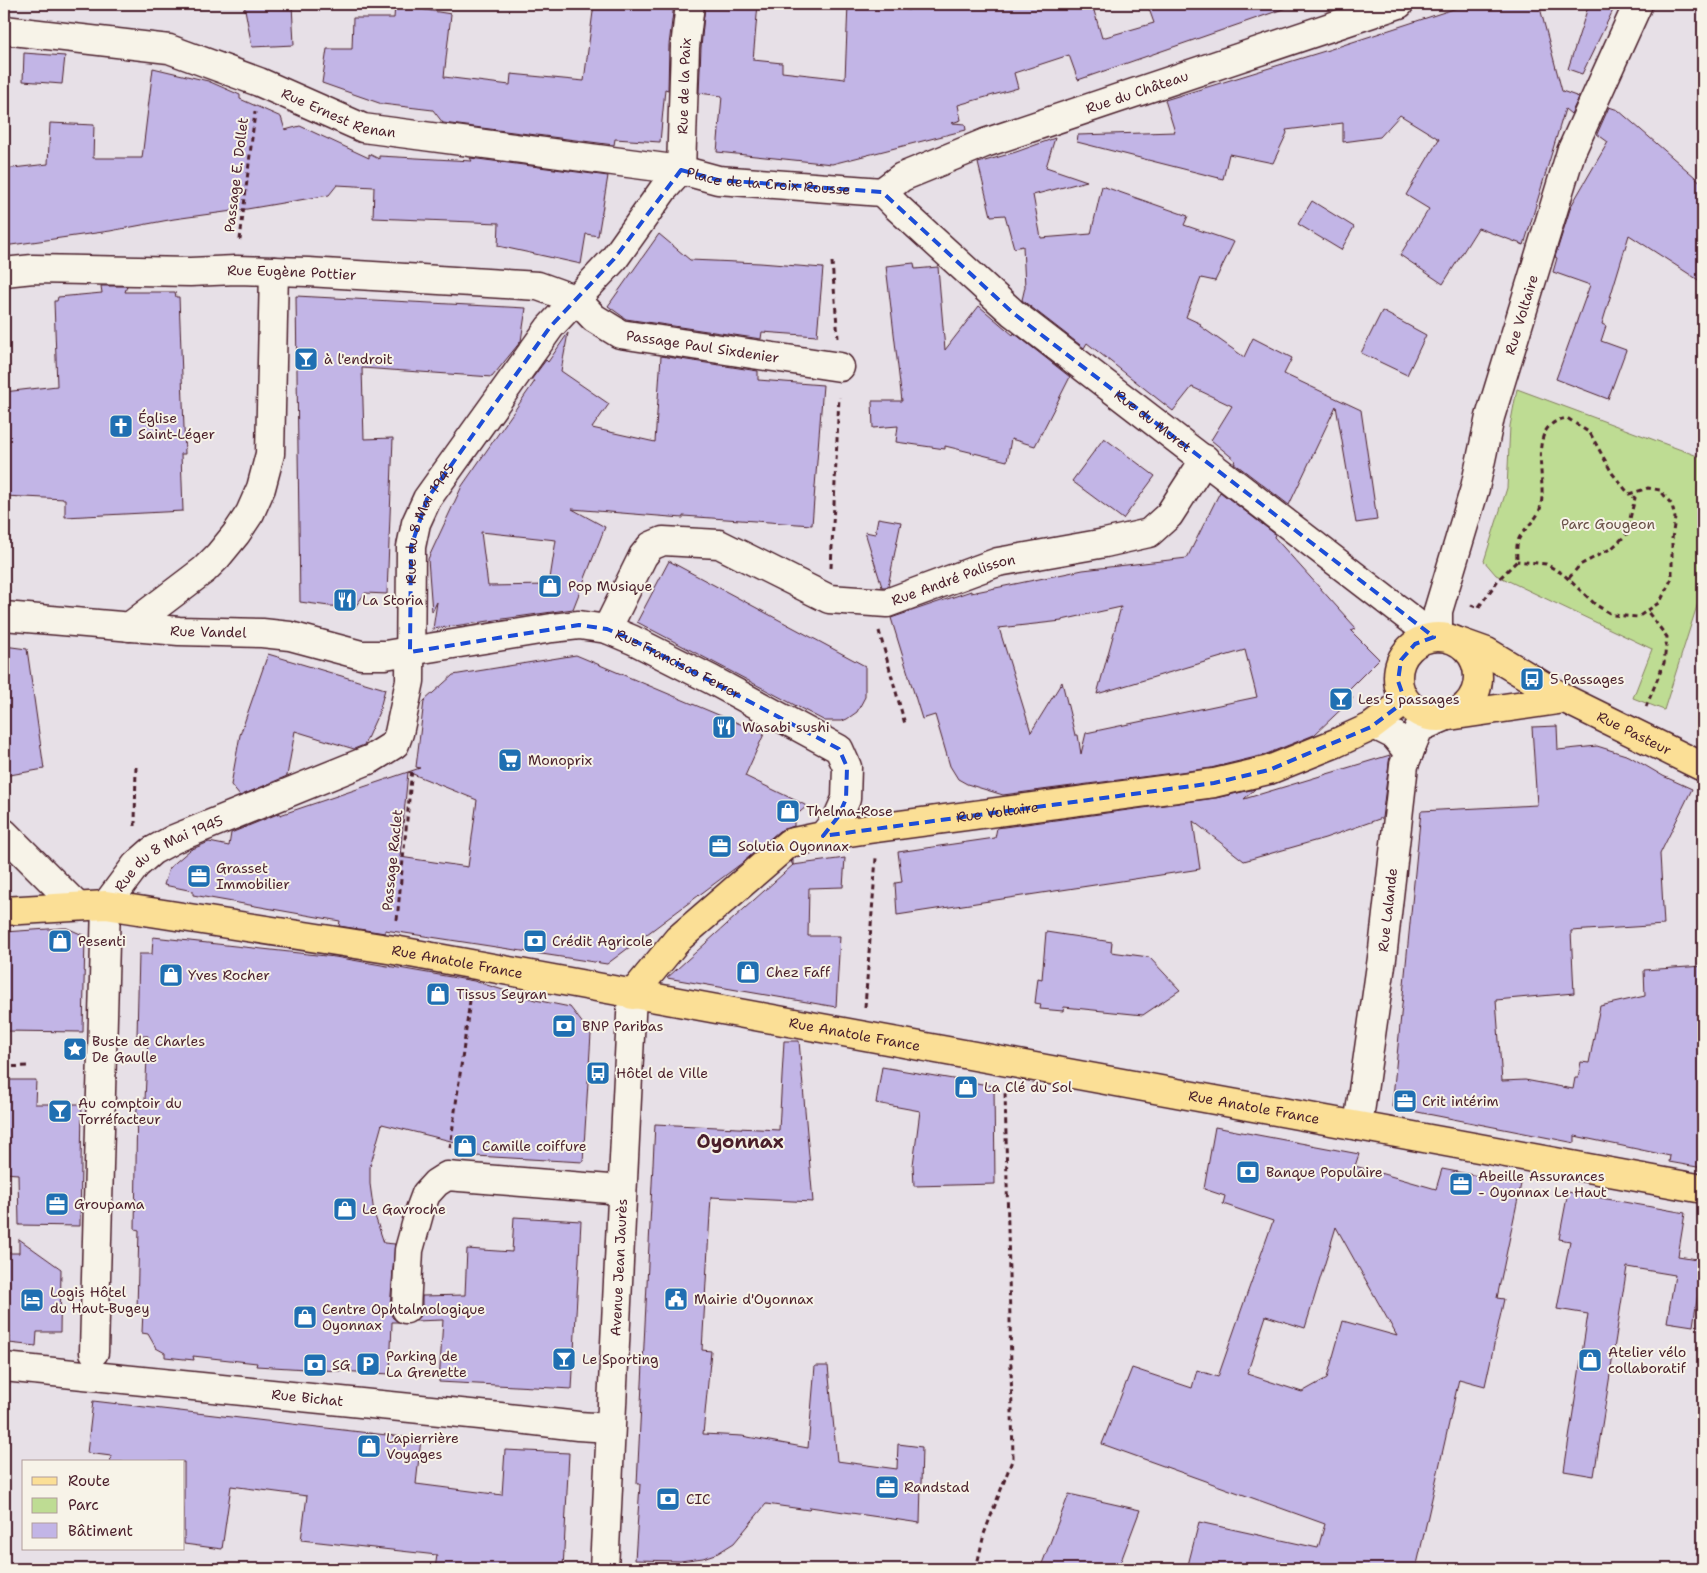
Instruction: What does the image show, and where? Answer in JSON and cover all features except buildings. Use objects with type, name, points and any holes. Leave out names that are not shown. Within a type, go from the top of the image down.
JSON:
[{"type":"main road","name":"Rue Pasteur","points":[[1444,639],[1487,652],[1565,699],[1703,767]]},
{"type":"main road","points":[[1444,639],[1470,653],[1477,668],[1477,688],[1466,706],[1457,713],[1438,718],[1420,713],[1406,701],[1400,692],[1398,671],[1401,660],[1415,644],[1444,639]]},
{"type":"main road","points":[[1447,716],[1565,699]]},
{"type":"main road","name":"Rue Voltaire","points":[[632,995],[678,939],[789,843],[878,828],[1214,783],[1269,770],[1336,743],[1374,725],[1406,701]]},
{"type":"main road","name":"Rue Anatole France","points":[[4,911],[106,905],[394,950],[632,995],[1703,1189]]},
{"type":"street","name":"Rue de la Paix","points":[[672,180],[690,4]]},
{"type":"street","name":"Rue du Château","points":[[882,192],[902,177],[985,143],[1399,4]]},
{"type":"street","name":"Rue Voltaire","points":[[1444,639],[1438,611],[1475,488],[1490,416],[1572,152],[1638,4]]},
{"type":"street","name":"Rue Ernest Renan","points":[[4,30],[169,49],[259,82],[363,128],[672,180]]},
{"type":"street","name":"Place de la Croix Rousse","points":[[672,180],[718,180],[882,192]]},
{"type":"street","name":"Rue du 8 Mai 1945","points":[[106,905],[136,865],[152,850],[174,839],[371,759],[394,744],[399,733],[410,680],[411,547],[416,523],[427,499],[550,327],[614,259],[672,180]]},
{"type":"street","name":"Rue du Muret","points":[[882,192],[896,207],[1013,312],[1444,639]]},
{"type":"street","name":"Rue Eugène Pottier","points":[[4,272],[34,269],[190,272],[236,270],[411,277],[538,286],[577,300]]},
{"type":"street","points":[[129,627],[204,570],[218,556],[250,513],[261,488],[270,454],[274,271]]},
{"type":"street","name":"Passage Paul Sixdenier","points":[[577,300],[594,318],[620,334],[840,367]]},
{"type":"street","name":"Rue André Palisson","points":[[607,629],[640,561],[651,546],[663,541],[719,544],[829,599],[887,603],[998,562],[1105,543],[1148,533],[1169,515],[1205,459]]},
{"type":"street","name":"Rue Vandel","points":[[4,616],[180,631],[262,633],[290,636],[361,655],[410,652]]},
{"type":"street","name":"Rue Francisco Ferrer","points":[[410,652],[579,625],[607,629],[633,640],[712,680],[839,749],[847,767],[846,799],[838,817],[823,836]]},
{"type":"street","name":"Rue Lalande","points":[[1358,1126],[1382,958],[1404,765],[1419,728],[1447,716]]},
{"type":"street","points":[[1374,725],[1394,736],[1409,752]]},
{"type":"street","points":[[4,832],[77,906]]},
{"type":"street","points":[[94,1352],[106,905]]},
{"type":"street","name":"Avenue Jean Jaurès","points":[[604,1569],[632,995]]},
{"type":"street","points":[[406,1309],[409,1250],[420,1210],[426,1194],[436,1183],[447,1176],[622,1190]]},
{"type":"street","name":"Rue Bichat","points":[[4,1367],[610,1428]]},
{"type":"path","name":"Passage E. Dollet","points":[[236,270],[259,82]]},
{"type":"path","points":[[832,262],[840,367]]},
{"type":"path","points":[[832,531],[839,402]]},
{"type":"path","points":[[1443,594],[1478,608],[1498,579],[1517,561],[1517,543],[1521,534],[1528,528],[1540,510],[1542,473],[1540,441],[1545,431],[1559,419],[1567,418],[1590,433],[1612,473],[1634,498],[1626,536],[1612,548],[1580,565],[1569,578]]},
{"type":"path","points":[[1517,561],[1546,564],[1569,578],[1596,605],[1613,615],[1638,617],[1660,602],[1672,578],[1672,539],[1675,518],[1672,505],[1660,490],[1648,488],[1629,494]]},
{"type":"path","points":[[1635,733],[1664,664],[1666,637],[1647,611]]},
{"type":"path","points":[[882,644],[904,724]]},
{"type":"path","points":[[134,831],[136,764]]},
{"type":"path","name":"Passage Raclet","points":[[394,950],[412,771]]},
{"type":"path","points":[[863,1036],[878,828]]},
{"type":"path","points":[[449,1156],[474,965]]},
{"type":"path","points":[[976,1569],[984,1534],[1013,1458],[1005,1084],[984,1079],[988,1059]]},
{"type":"path","points":[[4,1067],[27,1066]]},
{"type":"highlighted area","points":[[681,170],[718,180],[882,192],[1013,313],[1434,637],[1415,644],[1401,660],[1398,681],[1405,701],[1371,727],[1269,770],[1214,783],[823,836],[838,817],[846,799],[847,767],[839,749],[633,640],[607,629],[579,625],[410,652],[411,547],[427,499],[550,327],[614,259]]},
{"type":"green space","name":"Parc Gougeon","points":[[1517,389],[1703,458],[1703,587],[1664,710],[1633,698],[1652,649],[1496,575],[1484,561],[1507,488],[1510,426]]},
{"type":"place","name":"à l'endroit","points":[[306,359]]},
{"type":"place","name":"Église Saint-Léger","points":[[121,426]]},
{"type":"place","name":"Pop Musique","points":[[550,586]]},
{"type":"place","name":"La Storia","points":[[345,600]]},
{"type":"place","name":"5 Passages","points":[[1532,679]]},
{"type":"place","name":"Les 5 passages","points":[[1341,699]]},
{"type":"place","name":"Wasabi sushi","points":[[724,727]]},
{"type":"place","name":"Monoprix","points":[[510,760]]},
{"type":"place","name":"Thelma-Rose","points":[[788,811]]},
{"type":"place","name":"Solutia Oyonnax","points":[[720,846]]},
{"type":"place","name":"Grasset Immobilier","points":[[199,876]]},
{"type":"place","name":"Pesenti","points":[[60,941]]},
{"type":"place","name":"Crédit Agricole","points":[[535,941]]},
{"type":"place","name":"Chez Faff","points":[[748,972]]},
{"type":"place","name":"Yves Rocher","points":[[171,975]]},
{"type":"place","name":"Tissus Seyran","points":[[438,994]]},
{"type":"place","name":"BNP Paribas","points":[[564,1026]]},
{"type":"place","name":"Buste de Charles De Gaulle","points":[[75,1049]]},
{"type":"place","name":"Hôtel de Ville","points":[[598,1073]]},
{"type":"place","name":"La Clé du Sol","points":[[966,1087]]},
{"type":"place","name":"Crit intérim","points":[[1405,1101]]},
{"type":"place","name":"Au comptoir du Torréfacteur","points":[[60,1111]]},
{"type":"place","name":"Camille coiffure","points":[[465,1146]]},
{"type":"place","name":"Banque Populaire","points":[[1248,1172]]},
{"type":"place","name":"Abeille Assurances - Oyonnax Le Haut","points":[[1461,1184]]},
{"type":"place","name":"Groupama","points":[[57,1204]]},
{"type":"place","name":"Le Gavroche","points":[[345,1209]]},
{"type":"place","name":"Mairie d'Oyonnax","points":[[676,1299]]},
{"type":"place","name":"Logis Hôtel du Haut-Bugey","points":[[32,1300]]},
{"type":"place","name":"Centre Ophtalmologique Oyonnax","points":[[305,1317]]},
{"type":"place","name":"Le Sporting","points":[[564,1359]]},
{"type":"place","name":"Atelier vélo collaboratif","points":[[1590,1360]]},
{"type":"place","name":"Parking de La Grenette","points":[[368,1364]]},
{"type":"place","name":"SG","points":[[315,1365]]},
{"type":"place","name":"Lapierrière Voyages","points":[[369,1446]]},
{"type":"place","name":"Randstad","points":[[887,1487]]},
{"type":"place","name":"CIC","points":[[668,1499]]},
{"type":"district","name":"Oyonnax","points":[[740,1141]]}]
